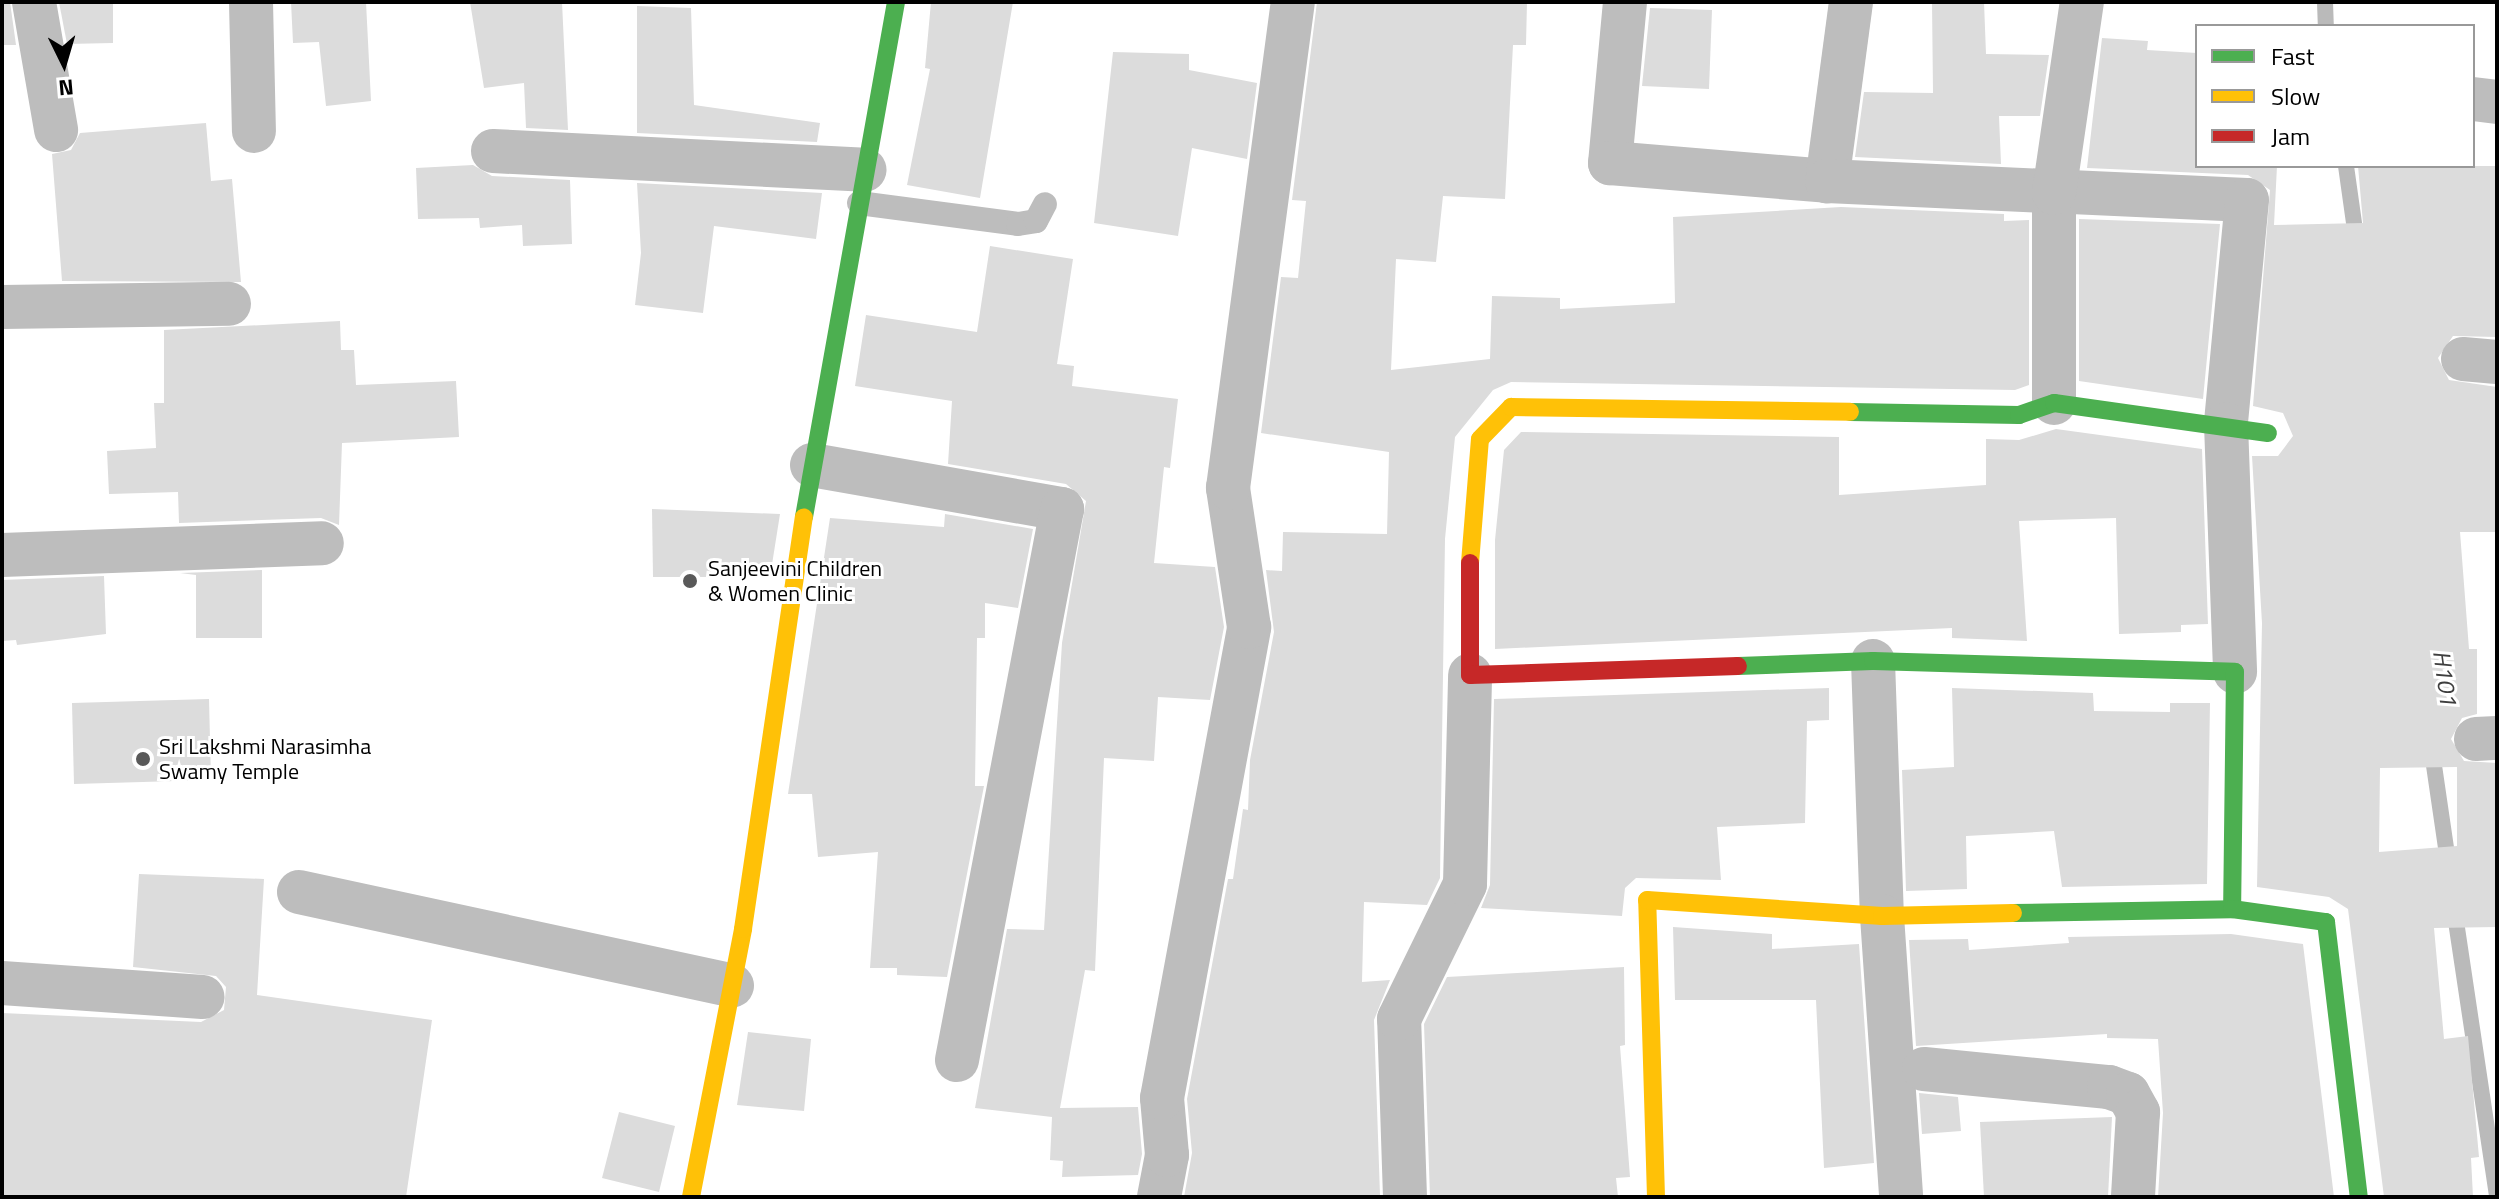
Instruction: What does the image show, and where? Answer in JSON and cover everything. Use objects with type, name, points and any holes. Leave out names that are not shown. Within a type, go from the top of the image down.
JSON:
[{"type":"street","points":[[34,2],[56,130]]},
{"type":"street","points":[[251,2],[254,131]]},
{"type":"street","points":[[691,1197],[732,986],[812,465],[896,2]]},
{"type":"street","points":[[1159,1197],[1167,1155],[1162,1098],[1249,627],[1228,488],[1293,2]]},
{"type":"street","points":[[1625,2],[1610,163],[1827,181],[2247,200],[2226,424],[2235,672],[2232,909]]},
{"type":"street","points":[[1827,181],[1851,2]]},
{"type":"street","points":[[2054,403],[2054,193],[2082,2]]},
{"type":"street","points":[[2475,99],[2497,102]]},
{"type":"street","points":[[493,151],[862,187]]},
{"type":"street","points":[[2,307],[229,304]]},
{"type":"street","points":[[1405,1197],[1399,1019],[1465,884],[1470,539],[1480,439],[1511,407],[2019,415],[2054,403],[2226,424],[2268,433]]},
{"type":"street","points":[[812,465],[1062,509],[957,1060]]},
{"type":"street","points":[[2,555],[322,543]]},
{"type":"street","points":[[1470,675],[1873,661],[2235,672]]},
{"type":"street","points":[[1873,661],[1882,916],[1901,1197]]},
{"type":"street","points":[[299,892],[732,986]]},
{"type":"street","points":[[1656,1197],[1647,900],[1882,916],[2232,909],[2326,922],[2359,1197]]},
{"type":"street","points":[[2,983],[203,997]]},
{"type":"street","points":[[1924,1069],[2109,1087],[2128,1094],[2138,1112],[2133,1197]]},
{"type":"lane","points":[[862,187],[1018,224],[1036,221],[1045,204]]},
{"type":"building","points":[[2,2],[10,2],[16,45],[2,45]]},
{"type":"building","points":[[59,2],[113,2],[113,43],[67,44]]},
{"type":"building","points":[[291,2],[366,2],[371,101],[326,106],[319,42],[293,43]]},
{"type":"building","points":[[470,2],[562,2],[568,130],[526,128],[524,83],[484,88]]},
{"type":"building","points":[[931,2],[1013,2],[980,198],[907,185],[930,69],[925,68]]},
{"type":"building","points":[[1317,2],[1527,2],[1526,45],[1513,45],[1505,199],[1443,196],[1436,262],[1396,259],[1391,370],[1490,359],[1492,296],[1560,298],[1560,309],[1675,303],[1673,217],[1841,207],[2004,214],[2004,221],[2029,220],[2029,385],[2015,390],[1511,382],[1493,390],[1455,437],[1445,539],[1440,878],[1427,905],[1364,902],[1362,982],[1390,980],[1374,1020],[1380,1195],[1184,1197],[1192,1153],[1187,1099],[1228,879],[1233,879],[1243,809],[1248,810],[1250,760],[1274,632],[1266,570],[1282,571],[1283,532],[1387,534],[1389,452],[1261,433],[1281,277],[1298,278],[1306,201],[1292,200]]},
{"type":"building","points":[[1932,2],[1984,2],[1986,54],[2049,55],[2040,116],[1999,116],[2001,164],[1855,157],[1864,92],[1933,93]]},
{"type":"building","points":[[637,6],[691,8],[694,105],[820,123],[817,142],[637,133]]},
{"type":"building","points":[[1650,8],[1712,10],[1709,89],[1642,86]]},
{"type":"building","points":[[2102,38],[2148,41],[2147,50],[2195,53],[2195,168],[2277,168],[2274,225],[2363,223],[2358,168],[2497,166],[2497,337],[2453,336],[2438,358],[2449,380],[2497,387],[2497,532],[2460,532],[2469,649],[2477,649],[2477,714],[2462,718],[2451,739],[2464,761],[2497,763],[2497,927],[2434,928],[2444,1039],[2468,1036],[2479,1157],[2471,1158],[2473,1197],[2384,1197],[2348,909],[2329,897],[2257,887],[2262,623],[2252,456],[2278,456],[2293,436],[2283,413],[2253,406],[2270,190],[2248,175],[2087,168]],"holes":[[[2457,767],[2457,846],[2379,852],[2380,768]]]},
{"type":"building","points":[[1113,52],[1189,54],[1189,70],[1257,83],[1247,159],[1192,148],[1178,236],[1094,223]]},
{"type":"building","points":[[206,123],[211,181],[232,179],[241,282],[62,281],[52,154],[71,150],[80,133]]},
{"type":"building","points":[[473,165],[492,176],[570,180],[572,244],[523,246],[522,225],[480,228],[479,218],[418,219],[416,168]]},
{"type":"building","points":[[637,183],[822,193],[816,239],[714,226],[703,313],[635,305],[641,253]]},
{"type":"building","points":[[2079,219],[2220,224],[2203,399],[2079,381]]},
{"type":"building","points":[[990,246],[1073,259],[1057,364],[1074,366],[1072,386],[1178,399],[1170,468],[1164,467],[1154,563],[1215,567],[1224,627],[1210,700],[1158,697],[1154,761],[1104,758],[1095,971],[1085,970],[1060,1108],[1138,1107],[1142,1154],[1138,1175],[1062,1177],[1063,1161],[1050,1160],[1052,1117],[975,1108],[1007,929],[1044,930],[1062,643],[1086,501],[1066,484],[948,464],[952,401],[855,386],[866,315],[977,332]]},
{"type":"building","points":[[340,321],[341,350],[354,350],[356,385],[456,381],[459,437],[342,443],[339,525],[321,518],[179,523],[178,492],[109,494],[107,451],[156,448],[154,403],[164,403],[164,330]]},
{"type":"building","points":[[2056,429],[2202,449],[2208,624],[2181,625],[2181,632],[2119,634],[2116,518],[2019,521],[2027,641],[1952,638],[1952,628],[1495,649],[1495,540],[1504,450],[1521,432],[1839,437],[1839,495],[1986,485],[1986,439],[2019,440]]},
{"type":"building","points":[[652,509],[780,514],[770,577],[653,577]]},
{"type":"building","points":[[945,514],[1033,529],[1018,608],[985,603],[985,638],[977,638],[975,786],[984,786],[947,977],[897,975],[897,968],[870,968],[878,852],[818,857],[812,794],[788,794],[830,518],[944,527]]},
{"type":"building","points":[[262,570],[262,638],[196,638],[196,575],[180,573]]},
{"type":"building","points":[[104,576],[106,634],[17,645],[16,640],[2,641],[2,580]]},
{"type":"building","points":[[1829,688],[1829,720],[1807,721],[1805,823],[1717,827],[1721,880],[1636,878],[1625,888],[1622,916],[1481,908],[1490,885],[1494,699]]},
{"type":"building","points":[[1952,688],[2093,693],[2094,711],[2170,712],[2170,703],[2210,703],[2207,884],[2062,887],[2054,831],[1966,836],[1967,889],[1906,891],[1902,770],[1954,767]]},
{"type":"building","points":[[209,699],[211,780],[74,784],[72,703]]},
{"type":"building","points":[[139,874],[264,879],[257,995],[432,1020],[406,1197],[2,1197],[2,1013],[201,1022],[224,1010],[226,987],[216,976],[133,967]]},
{"type":"building","points":[[1673,927],[1772,934],[1772,949],[1859,944],[1874,1163],[1824,1168],[1816,1000],[1675,1000]]},
{"type":"building","points":[[2231,934],[2303,944],[2334,1197],[2158,1197],[2163,1113],[2158,1039],[2107,1038],[2107,1034],[1916,1046],[1909,940],[1968,939],[1969,950],[2069,943],[2068,937]]},
{"type":"building","points":[[1624,967],[1625,1045],[1620,1046],[1630,1177],[1616,1178],[1618,1197],[1430,1197],[1424,1024],[1447,977]]},
{"type":"building","points":[[748,1032],[811,1039],[804,1111],[737,1105]]},
{"type":"building","points":[[1919,1093],[1958,1097],[1961,1131],[1922,1134]]},
{"type":"building","points":[[619,1112],[675,1126],[659,1192],[602,1178]]},
{"type":"building","points":[[2112,1117],[2108,1197],[1984,1197],[1980,1122]]},
{"type":"waterway","name":"H101","points":[[2325,2],[2326,24]]},
{"type":"waterway","name":"H101","points":[[2346,168],[2357,244]]},
{"type":"waterway","name":"H101","points":[[2431,745],[2449,869]]},
{"type":"waterway","name":"H101","points":[[2454,908],[2497,1197]]},
{"type":"traffic: fast","points":[[804,517],[896,2]]},
{"type":"traffic: fast","points":[[1850,412],[2019,415],[2054,403],[2268,433]]},
{"type":"traffic: fast","points":[[1738,666],[1873,661],[2235,672],[2232,909]]},
{"type":"traffic: fast","points":[[2013,913],[2232,909],[2326,922],[2359,1197]]},
{"type":"traffic: slow","points":[[1470,563],[1480,439],[1511,407],[1850,412]]},
{"type":"traffic: slow","points":[[691,1197],[743,929],[804,517]]},
{"type":"traffic: slow","points":[[1656,1197],[1647,900],[1882,916],[2013,913]]},
{"type":"traffic: jam","points":[[1470,563],[1470,675],[1738,666]]},
{"type":"place","name":"Sanjeevini Children & Women Clinic","points":[[690,581]]},
{"type":"place","name":"Sri Lakshmi Narasimha Swamy Temple","points":[[143,759]]}]
